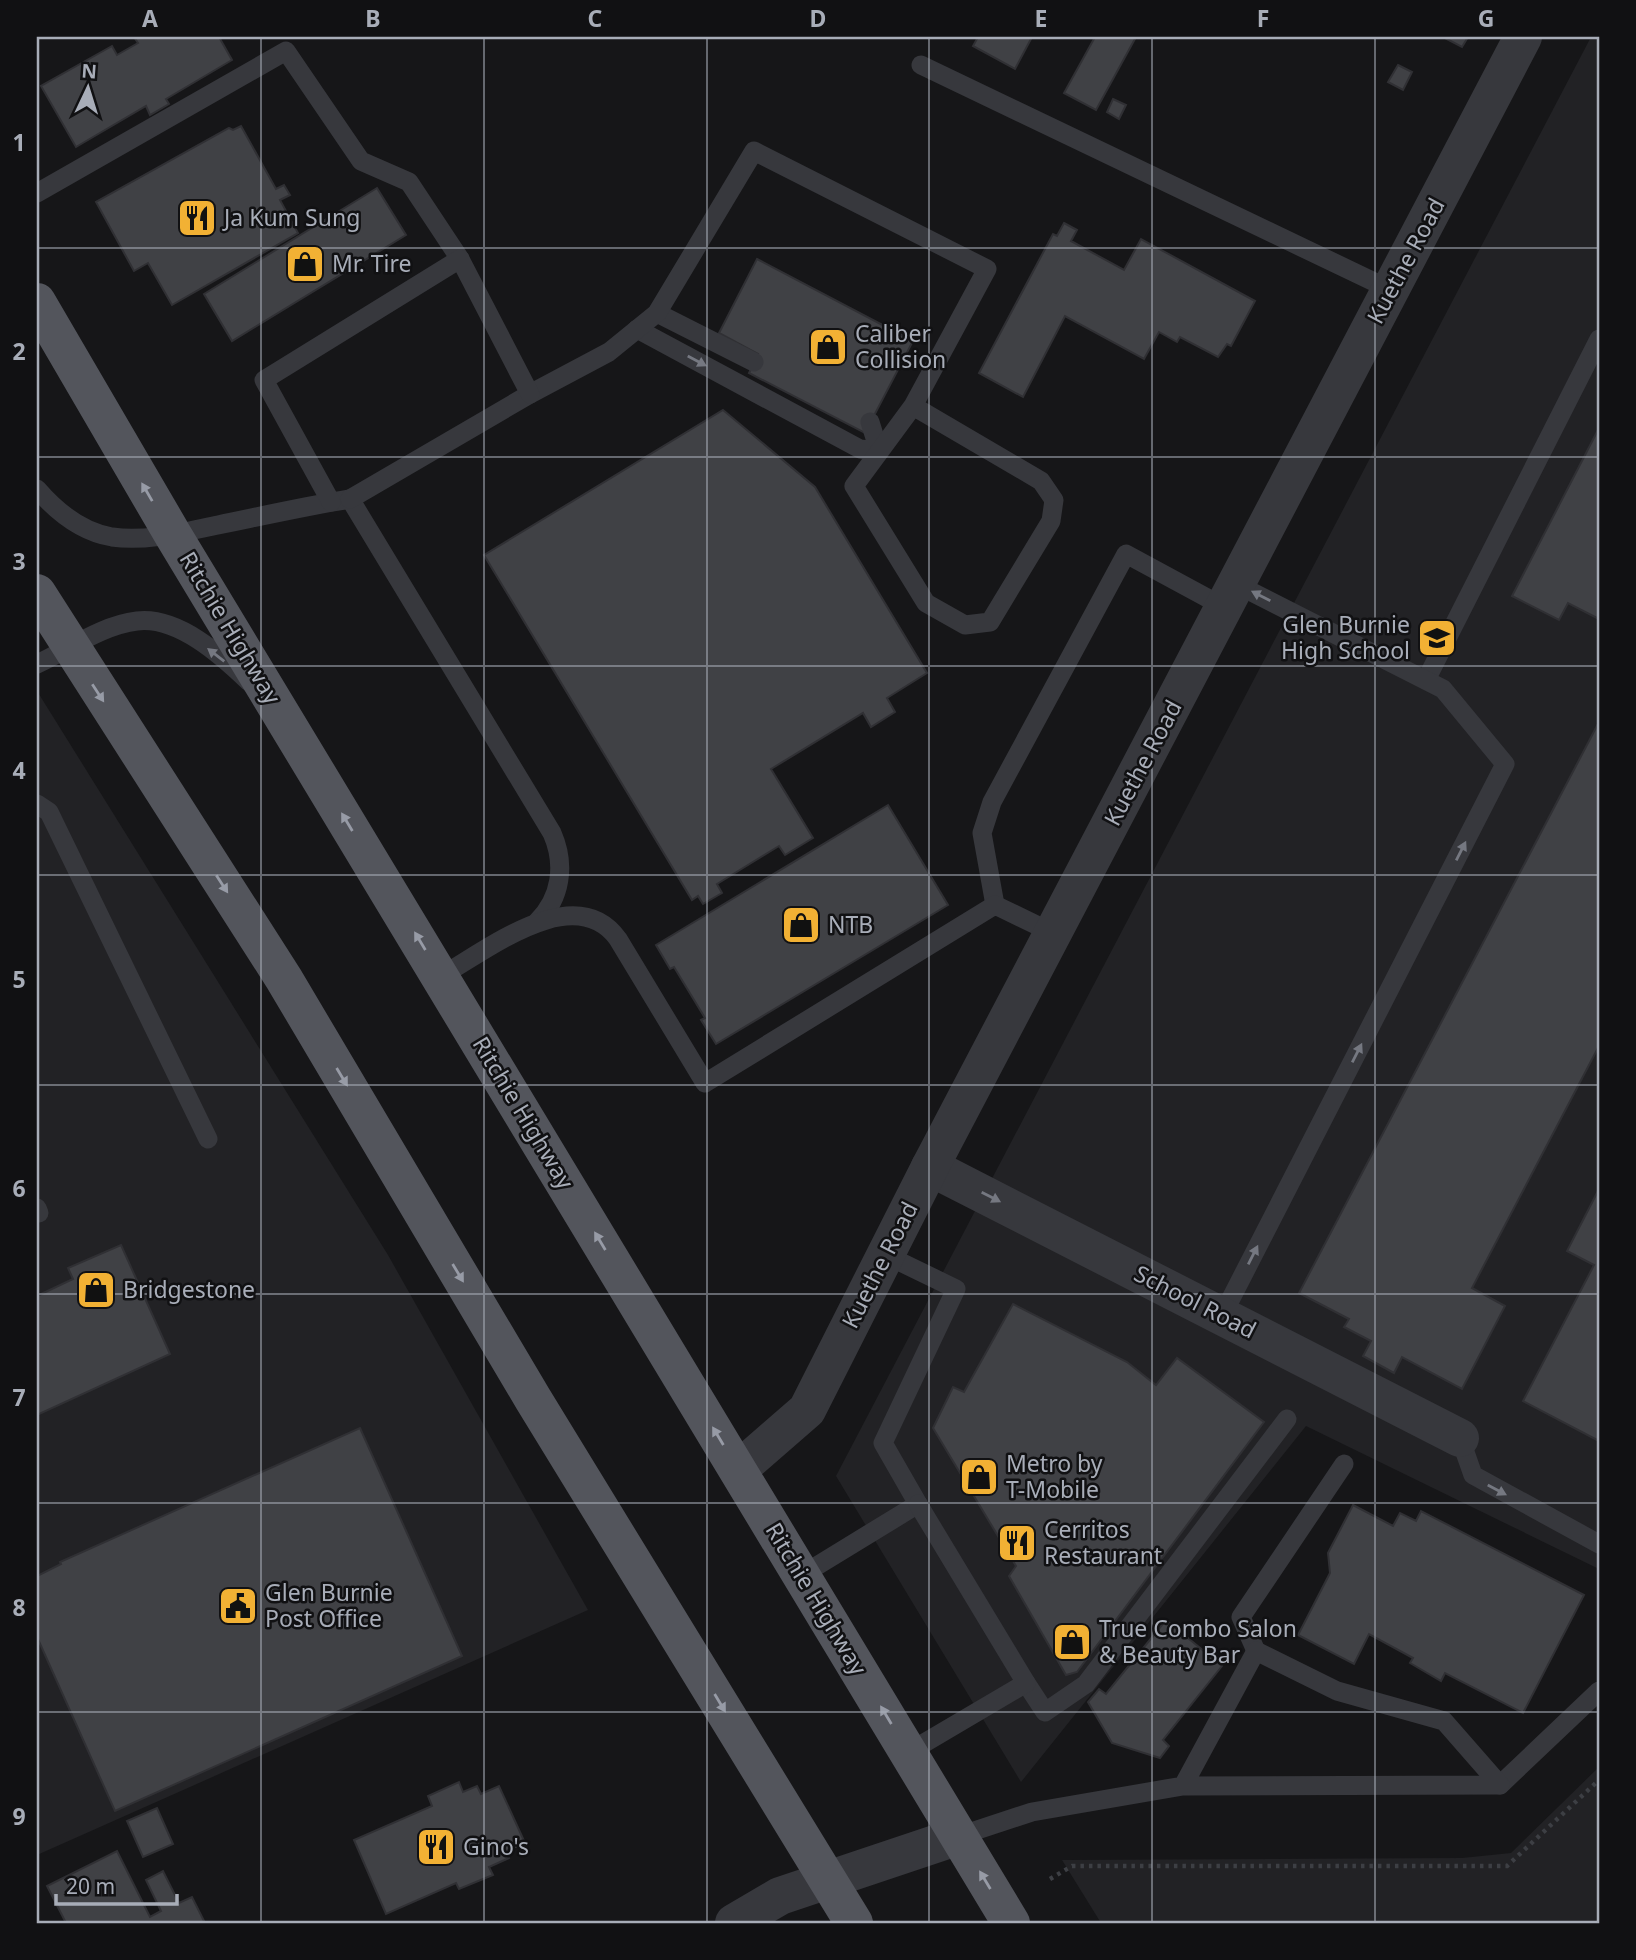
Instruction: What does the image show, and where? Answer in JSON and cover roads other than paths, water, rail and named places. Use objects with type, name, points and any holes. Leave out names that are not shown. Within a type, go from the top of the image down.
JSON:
[{"type":"main road","name":"Ritchie Highway","points":[[37,302],[173,535],[1011,1923]]},
{"type":"main road","points":[[37,593],[53,657],[284,979],[539,1409],[855,1923]]},
{"type":"street","name":"Kuethe Road","points":[[738,1470],[807,1410],[930,1167],[1523,37]]},
{"type":"street","name":"School Road","points":[[930,1167],[1460,1438]]},
{"type":"street","points":[[734,1923],[780,1896],[959,1836]]},
{"type":"lane","points":[[37,193],[286,51],[361,161],[409,182],[460,259],[530,394]]},
{"type":"lane","points":[[921,65],[1391,290]]},
{"type":"lane","points":[[37,489],[57,510],[96,533],[137,538],[173,535],[340,500],[609,352],[656,313],[754,151],[987,269],[913,405],[854,486],[926,603],[965,625],[990,622],[1051,521],[1054,500],[1041,481],[913,405]]},
{"type":"lane","points":[[441,976],[537,922],[547,912],[559,884],[559,847],[264,380],[460,259]]},
{"type":"lane","points":[[656,313],[754,362]]},
{"type":"lane","points":[[637,329],[860,449],[879,452]]},
{"type":"lane","points":[[1426,680],[1599,339]]},
{"type":"lane","points":[[870,422],[879,452]]},
{"type":"lane","points":[[995,905],[982,833],[992,802],[1126,554],[1230,595],[1443,689],[1505,764],[1222,1316]]},
{"type":"lane","points":[[53,657],[102,632],[137,620],[181,629],[245,678],[284,718]]},
{"type":"lane","points":[[37,804],[49,812],[208,1139]]},
{"type":"lane","points":[[537,922],[578,914],[610,928],[705,1083],[995,905]]},
{"type":"lane","points":[[995,905],[1053,933]]},
{"type":"lane","points":[[886,1255],[956,1289],[883,1443],[1045,1712],[1086,1684],[1287,1419]]},
{"type":"lane","points":[[1460,1438],[1473,1475],[1599,1544]]},
{"type":"lane","points":[[1344,1464],[1241,1617],[1256,1651],[1337,1691],[1444,1721],[1500,1785]]},
{"type":"lane","points":[[802,1575],[918,1504]]},
{"type":"lane","points":[[1183,1786],[1256,1651]]},
{"type":"lane","points":[[909,1752],[1026,1683]]},
{"type":"lane","points":[[959,1836],[1032,1812],[1183,1786],[1500,1785],[1599,1691]]},
{"type":"place","name":"Ja Kum Sung","points":[[197,218]]},
{"type":"place","name":"Mr. Tire","points":[[305,264]]},
{"type":"place","name":"Caliber Collision","points":[[828,347]]},
{"type":"place","name":"Glen Burnie High School","points":[[1437,638]]},
{"type":"place","name":"NTB","points":[[801,925]]},
{"type":"place","name":"Bridgestone","points":[[96,1290]]},
{"type":"place","name":"Metro by T-Mobile","points":[[979,1477]]},
{"type":"place","name":"Cerritos Restaurant","points":[[1017,1543]]},
{"type":"place","name":"Glen Burnie Post Office","points":[[238,1606]]},
{"type":"place","name":"True Combo Salon & Beauty Bar","points":[[1072,1642]]},
{"type":"place","name":"Gino's","points":[[436,1847]]}]
